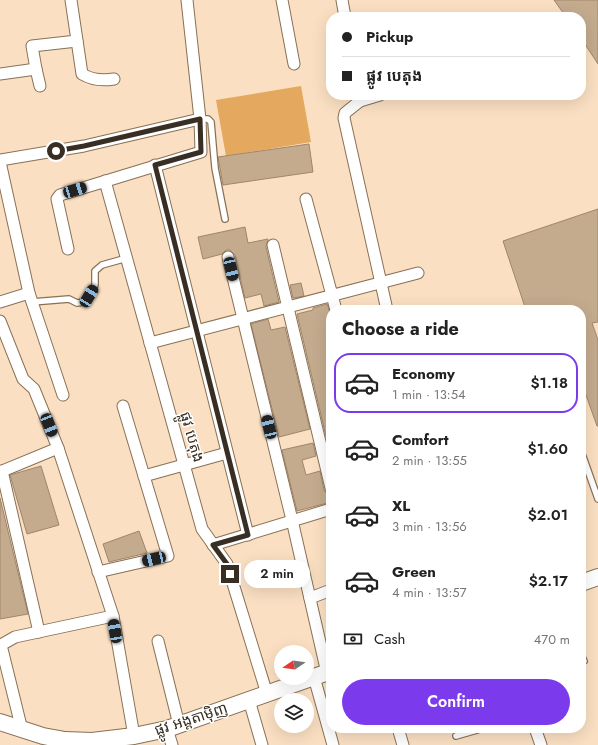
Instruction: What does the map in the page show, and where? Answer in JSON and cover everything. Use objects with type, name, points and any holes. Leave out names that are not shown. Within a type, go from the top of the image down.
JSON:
[{"type":"street","points":[[71,0],[82,74],[89,79],[114,79]]},
{"type":"street","points":[[68,249],[57,199],[58,196],[201,152],[200,119],[187,0]]},
{"type":"street","points":[[282,0],[294,64]]},
{"type":"street","points":[[342,0],[344,12]]},
{"type":"street","points":[[40,86],[32,46],[77,41]]},
{"type":"street","points":[[0,74],[36,69]]},
{"type":"street","points":[[358,100],[345,113],[344,118],[386,305]]},
{"type":"street","points":[[63,395],[31,298],[0,161],[84,146],[200,119]]},
{"type":"street","points":[[155,165],[248,535]]},
{"type":"street","name":"ផ្លូវ បេតុង","points":[[106,181],[202,529],[227,564],[267,694]]},
{"type":"street","points":[[306,199],[335,305]]},
{"type":"street","points":[[273,245],[326,467]]},
{"type":"street","points":[[228,257],[310,598],[326,690]]},
{"type":"street","points":[[150,343],[418,273]]},
{"type":"street","points":[[0,302],[31,298]]},
{"type":"street","points":[[0,321],[23,379],[34,389],[58,448],[112,616],[134,736]]},
{"type":"street","points":[[98,572],[168,556],[123,406]]},
{"type":"street","points":[[39,632],[1,471],[58,448]]},
{"type":"street","points":[[144,476],[227,452]]},
{"type":"street","points":[[213,545],[326,510]]},
{"type":"street","points":[[586,581],[598,577]]},
{"type":"street","points":[[310,598],[326,592]]},
{"type":"street","points":[[22,730],[1,643],[15,637],[112,616]]},
{"type":"street","points":[[158,641],[173,727],[172,745]]},
{"type":"street","name":"ផ្លូវ អង្តតាម៉ិញ","points":[[0,722],[65,743],[134,736],[173,727],[324,674]]},
{"type":"street","points":[[249,700],[262,745]]},
{"type":"street","points":[[331,733],[333,745]]},
{"type":"street","points":[[399,733],[403,745]]},
{"type":"street","points":[[537,733],[541,745]]},
{"type":"lane","points":[[200,119],[208,119],[211,122],[214,168],[224,219]]},
{"type":"lane","points":[[31,298],[69,299],[77,303],[84,302],[95,285],[95,271],[102,265],[127,258]]},
{"type":"lane","points":[[586,464],[598,499]]},
{"type":"lane","points":[[456,736],[466,733]]},
{"type":"shaded area","points":[[301,86],[311,142],[226,156],[216,100]]},
{"type":"building","points":[[554,0],[598,0],[598,64],[586,46],[586,12],[562,12]]},
{"type":"building","points":[[309,144],[313,172],[223,185],[218,157]]},
{"type":"building","points":[[598,209],[598,322],[592,323],[598,340],[598,426],[586,395],[586,305],[524,305],[503,241]]},
{"type":"building","points":[[245,227],[248,243],[268,239],[266,247],[279,302],[264,306],[261,294],[245,298],[235,255],[230,250],[226,250],[222,254],[203,259],[198,237]]},
{"type":"building","points":[[301,283],[304,296],[293,298],[290,285]]},
{"type":"building","points":[[327,304],[327,305],[326,305],[326,436],[297,314],[313,310],[313,308]]},
{"type":"building","points":[[268,319],[271,330],[285,327],[310,429],[279,437],[251,324]]},
{"type":"building","points":[[313,443],[316,456],[302,460],[306,475],[320,471],[326,493],[326,503],[297,511],[282,450]]},
{"type":"building","points":[[41,466],[59,525],[27,534],[10,475]]},
{"type":"building","points":[[0,498],[28,614],[0,619]]},
{"type":"building","points":[[139,531],[147,553],[109,562],[103,544]]},
{"type":"route","points":[[56,151],[200,119],[201,152],[199,154],[155,165],[248,535],[213,545],[227,564],[230,574]]}]
